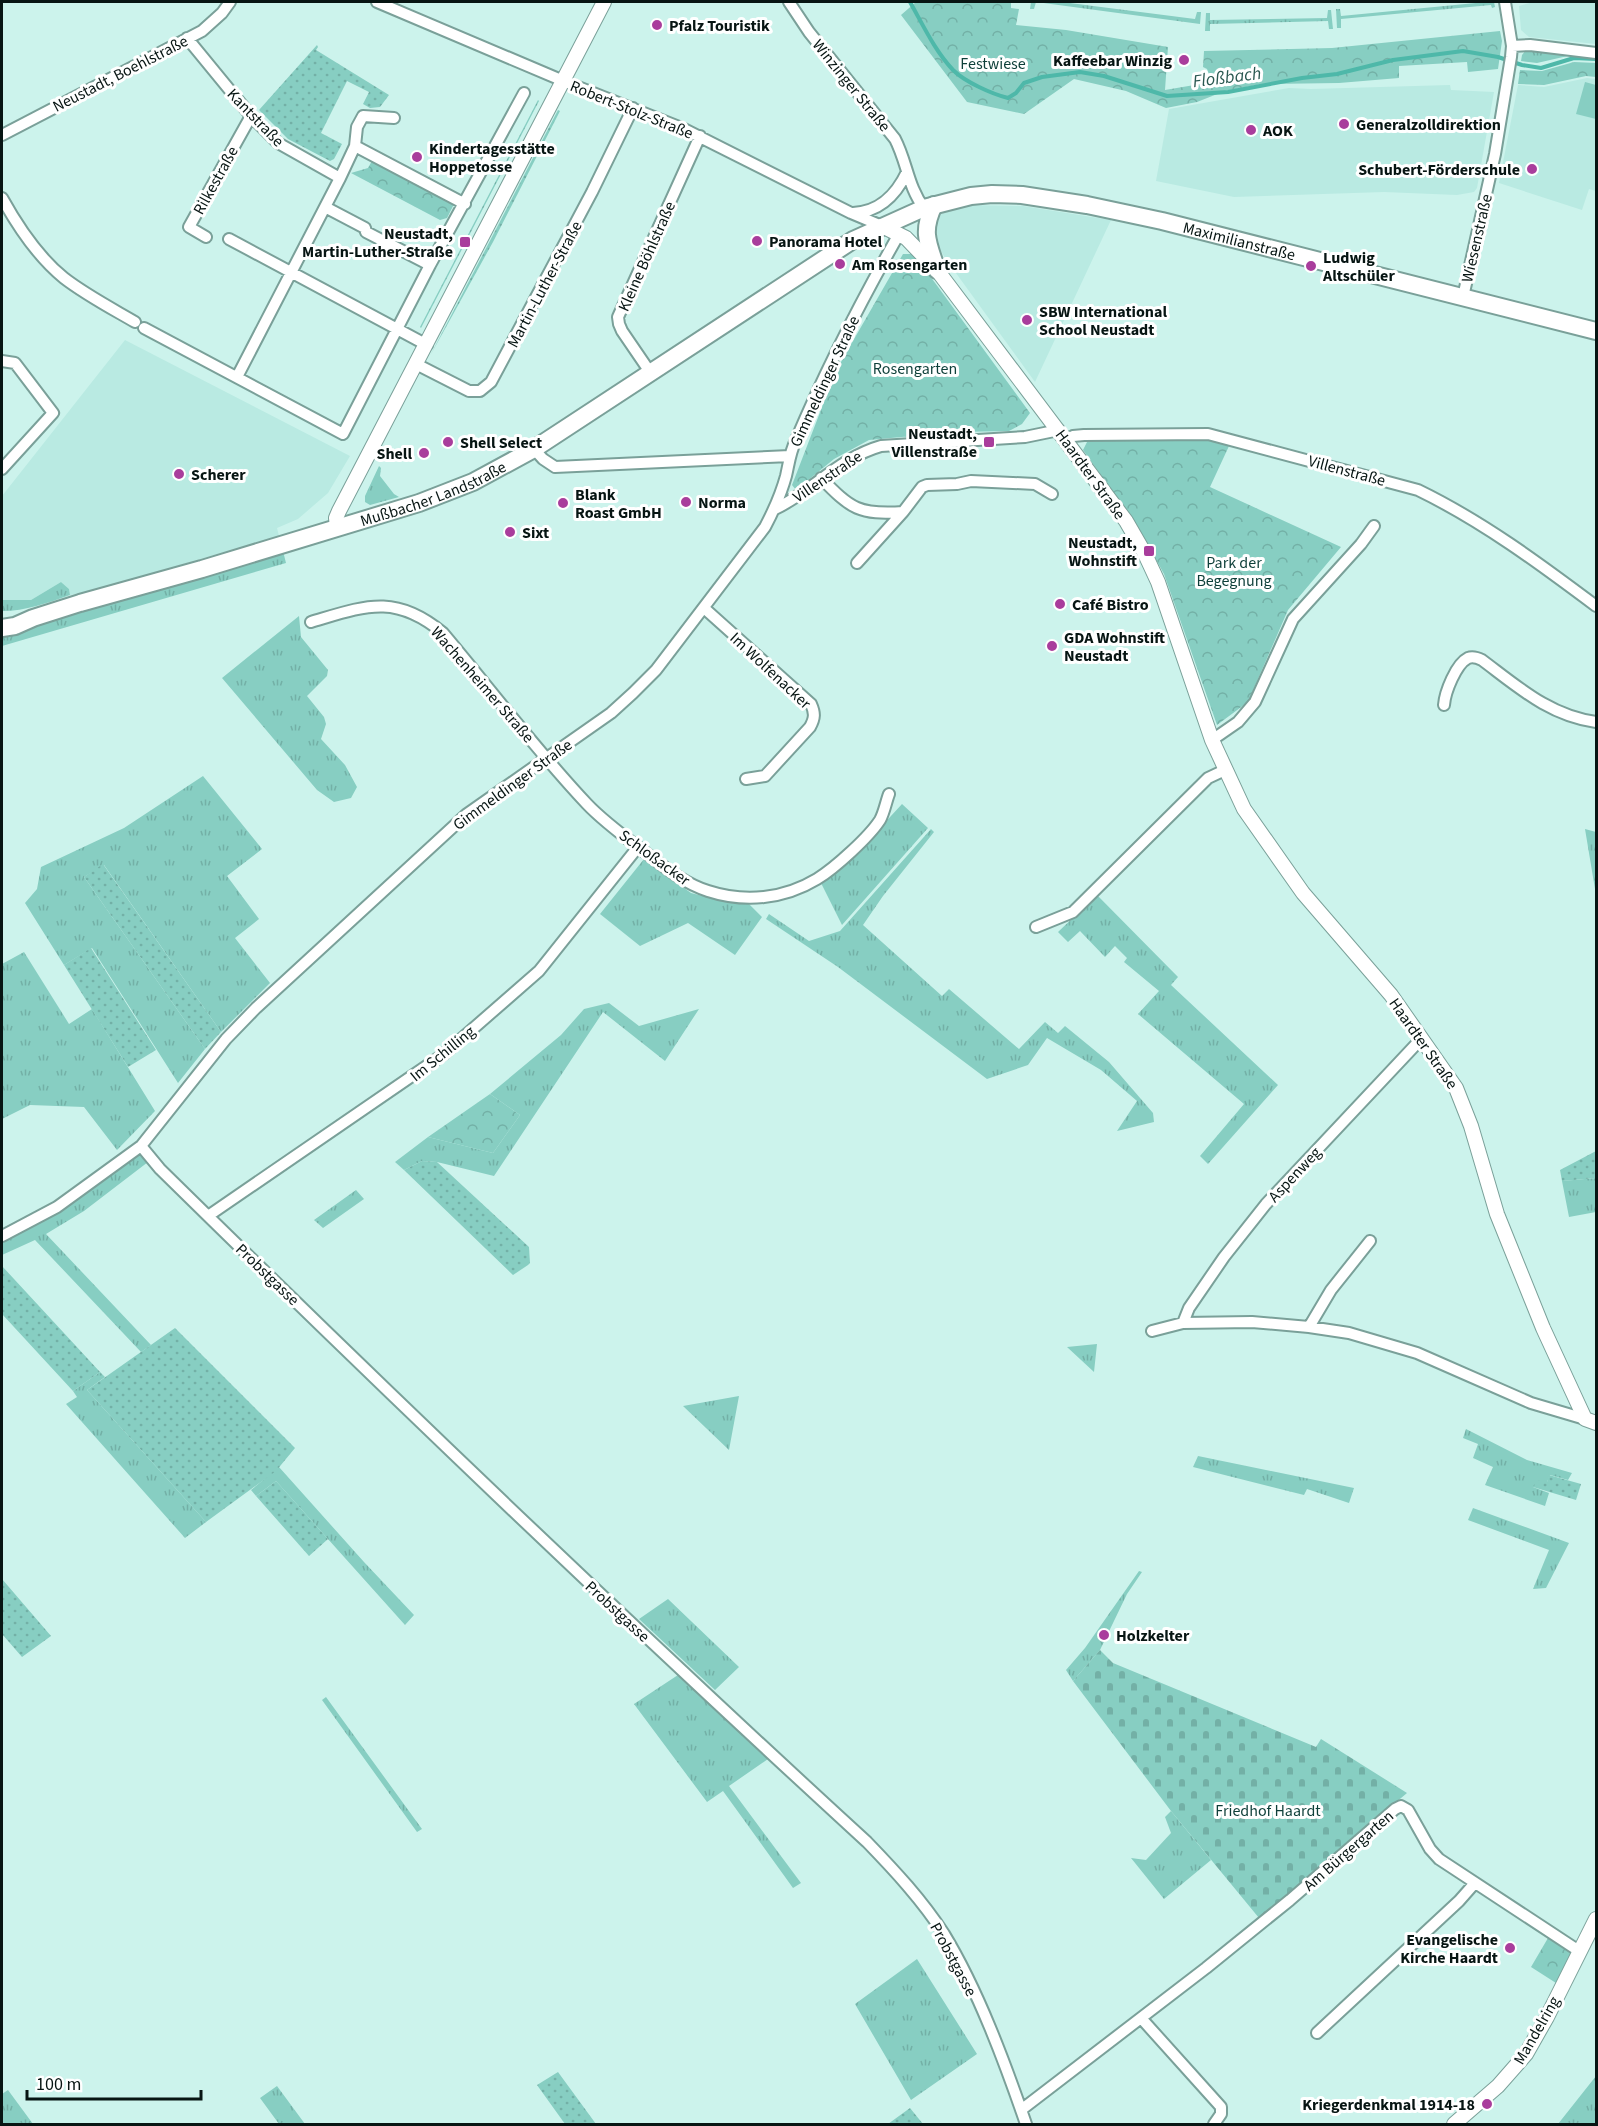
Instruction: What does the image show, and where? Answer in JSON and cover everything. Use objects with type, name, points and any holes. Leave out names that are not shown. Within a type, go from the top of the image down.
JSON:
[{"type":"main road","name":"Maximilianstraße","points":[[882,226],[929,206],[971,196],[992,194],[1047,198],[1173,224],[1596,331]]},
{"type":"main road","points":[[929,206],[926,239],[937,270]]},
{"type":"main road","name":"Mußbacher Landstraße","points":[[2,628],[15,626],[33,618],[202,569],[450,492],[494,472],[534,449],[838,249],[882,226]]},
{"type":"main road","points":[[2,617],[33,618]]},
{"type":"street","name":"Neustadt, Boehlstraße","points":[[2,135],[202,31],[213,23],[230,2]]},
{"type":"street","name":"Robert-Stolz-Straße","points":[[377,2],[700,136],[851,213],[882,226]]},
{"type":"street","points":[[337,527],[336,518],[339,511],[604,2]]},
{"type":"street","name":"Winzinger Straße","points":[[789,2],[816,41],[896,139],[904,156],[912,191],[929,206]]},
{"type":"street","name":"Wiesenstraße","points":[[1463,297],[1495,154],[1511,57],[1505,2]]},
{"type":"street","name":"Kantstraße","points":[[187,38],[251,116],[278,143],[340,178]]},
{"type":"street","points":[[1511,57],[1530,45],[1596,53]]},
{"type":"street","points":[[2,198],[19,228],[62,276],[85,293],[343,434],[399,330],[430,265],[524,93]]},
{"type":"street","name":"Martin-Luther-Straße","points":[[416,364],[469,391],[480,391],[491,382],[587,202],[633,108]]},
{"type":"street","name":"Rilkestraße","points":[[206,237],[189,227],[251,116]]},
{"type":"street","points":[[237,377],[340,178],[355,146],[357,127],[363,116],[393,118]]},
{"type":"street","name":"Kleine Böhlstraße","points":[[650,372],[622,332],[618,324],[618,317],[700,136]]},
{"type":"street","points":[[355,146],[465,204]]},
{"type":"street","points":[[851,213],[865,213],[879,206],[899,188],[907,172]]},
{"type":"street","points":[[326,207],[365,228],[366,232],[430,265]]},
{"type":"street","name":"Haardter Straße","points":[[882,226],[910,242],[937,270],[1126,521],[1153,570],[1212,740],[1244,809],[1286,870],[1379,980],[1461,1096],[1497,1214],[1543,1328],[1591,1421]]},
{"type":"street","name":"Gimmeldinger Straße","points":[[2,1236],[57,1207],[141,1146],[226,1039],[256,1008],[467,814],[611,712],[656,670],[765,527],[775,509],[790,456],[818,386],[844,332],[899,234]]},
{"type":"street","points":[[229,239],[427,345]]},
{"type":"street","points":[[2,361],[15,363],[53,413],[2,468]]},
{"type":"street","name":"Villenstraße","points":[[775,509],[794,500],[821,478],[862,451],[881,446],[1062,435],[1208,434],[1407,487],[1444,503],[1550,572],[1596,606]]},
{"type":"street","points":[[534,449],[555,467],[790,456]]},
{"type":"street","points":[[821,478],[844,501],[863,511],[876,514],[903,512]]},
{"type":"street","points":[[857,563],[927,484],[957,484],[971,481],[1035,484],[1052,494]]},
{"type":"street","points":[[1212,740],[1238,722],[1255,702],[1293,619],[1361,544],[1374,526]]},
{"type":"street","name":"Wachenheimer Straße","points":[[311,622],[365,606],[400,609],[428,621],[443,633],[547,758]]},
{"type":"street","name":"Im Wolfenacker","points":[[704,608],[811,704],[814,711],[810,727],[765,776],[746,779]]},
{"type":"street","points":[[1444,705],[1445,695],[1454,676],[1463,662],[1474,657],[1482,660],[1539,703],[1568,716],[1596,722]]},
{"type":"street","name":"Schloßacker","points":[[547,758],[588,805],[675,875],[708,891],[737,897],[763,898],[777,895],[808,884],[826,874],[849,854],[880,819],[888,794]]},
{"type":"street","points":[[1036,927],[1072,912],[1208,778],[1225,770]]},
{"type":"street","name":"Im Schilling","points":[[208,1216],[444,1054],[539,971],[638,847]]},
{"type":"street","name":"Aspenweg","points":[[1183,1323],[1189,1308],[1224,1257],[1266,1204],[1422,1038]]},
{"type":"street","name":"Probstgasse","points":[[141,1146],[160,1169],[208,1216],[619,1613],[867,1842],[897,1873],[933,1918],[973,1990],[1026,2124]]},
{"type":"street","points":[[1309,1327],[1331,1290],[1370,1241]]},
{"type":"street","points":[[1152,1331],[1183,1323],[1252,1322],[1349,1333],[1417,1353],[1531,1403],[1591,1421]]},
{"type":"street","name":"Am Bürgergarten","points":[[1021,2110],[1262,1923],[1401,1806],[1408,1810],[1430,1849],[1439,1859],[1579,1951]]},
{"type":"street","points":[[1317,2033],[1460,1901],[1474,1884]]},
{"type":"street","name":"Mandelring","points":[[1454,2124],[1498,2086],[1526,2054],[1548,2017],[1596,1919]]},
{"type":"street","points":[[1141,2018],[1221,2107],[1221,2114],[1214,2124]]},
{"type":"shaded area","points":[[1533,2],[1596,2],[1596,44],[1529,37],[1521,30],[1519,6]]},
{"type":"shaded area","points":[[1587,78],[1596,79],[1596,191],[1589,189],[1582,210],[1499,183],[1518,85],[1544,87]]},
{"type":"shaded area","points":[[1450,85],[1451,90],[1494,92],[1477,188],[1474,192],[1457,195],[1384,192],[1234,197],[1156,181],[1169,109],[1289,88]]},
{"type":"shaded area","name":"SBW International School Neustadt","points":[[969,205],[1023,206],[1111,220],[1035,382],[945,258],[935,240],[938,216],[950,209]]},
{"type":"shaded area","name":"Scherer","points":[[125,340],[350,456],[328,493],[298,519],[277,528],[279,536],[88,592],[70,595],[69,589],[61,582],[31,600],[2,600],[2,496]]},
{"type":"green space","name":"Festwiese","points":[[916,2],[1011,2],[1011,8],[1019,9],[1016,25],[1066,30],[1168,47],[1165,90],[1212,82],[1207,69],[1203,67],[1204,51],[1332,48],[1500,31],[1502,41],[1498,69],[1468,72],[1467,62],[1399,66],[1399,78],[1339,83],[1262,84],[1225,91],[1197,102],[1166,108],[1126,91],[1074,79],[1024,114],[967,102],[901,15]]},
{"type":"green space","points":[[1031,2],[1036,2],[1034,9],[1030,9]]},
{"type":"green space","points":[[1036,2],[1062,2],[1195,19],[1197,12],[1201,12],[1200,24]]},
{"type":"green space","points":[[1494,2],[1495,7],[1492,8],[1491,5],[1341,19],[1341,28],[1337,28],[1336,9],[1340,9],[1341,16]]},
{"type":"green space","points":[[1328,10],[1331,10],[1333,29],[1329,29],[1328,21],[1210,24],[1210,31],[1205,31],[1206,13],[1210,13],[1210,20],[1327,18]]},
{"type":"green space","points":[[317,45],[316,50],[389,95],[380,107],[370,108],[363,104],[369,92],[347,81],[321,133],[342,144],[334,159],[330,161],[288,139],[259,110]]},
{"type":"green space","points":[[1539,49],[1572,55],[1537,63],[1521,61],[1526,50]]},
{"type":"green space","points":[[1574,62],[1596,63],[1596,77],[1586,76],[1544,85],[1518,84],[1520,70],[1542,71]]},
{"type":"green space","points":[[1585,82],[1596,85],[1596,119],[1576,114]]},
{"type":"green space","points":[[539,101],[421,328],[420,327]]},
{"type":"green space","points":[[558,110],[560,111],[493,242],[430,356]]},
{"type":"green space","points":[[373,159],[454,204],[447,218],[440,220],[351,173],[368,168]]},
{"type":"green space","name":"Rosengarten","points":[[903,254],[914,254],[1030,413],[1022,424],[1009,431],[956,432],[869,440],[834,459],[796,490],[792,485],[842,360]]},
{"type":"green space","name":"Park der Begegnung","points":[[1191,439],[1226,443],[1229,446],[1210,487],[1341,547],[1288,610],[1248,702],[1217,725],[1164,574],[1138,527],[1083,450],[1088,440]]},
{"type":"green space","points":[[379,466],[380,476],[399,497],[370,505],[365,502],[365,496]]},
{"type":"green space","points":[[283,551],[286,563],[2,646],[2,631],[65,617]]},
{"type":"green space","points":[[61,582],[69,589],[70,595],[28,608],[2,611],[2,600],[31,600]]},
{"type":"green space","points":[[299,616],[301,637],[328,670],[327,676],[307,696],[324,717],[326,724],[321,739],[345,765],[357,787],[351,798],[334,802],[317,790],[222,678]]},
{"type":"green space","points":[[203,776],[262,849],[227,876],[259,919],[235,938],[270,983],[221,1032],[104,865],[84,877],[205,1049],[178,1083],[92,948],[64,965],[25,903],[37,889],[41,867],[124,828]]},
{"type":"green space","points":[[902,804],[928,828],[842,925],[821,883],[844,867]]},
{"type":"green space","points":[[931,829],[934,832],[863,925],[942,996],[949,989],[1019,1049],[1045,1022],[1058,1033],[1065,1026],[1109,1062],[1153,1113],[1154,1122],[1117,1131],[1137,1101],[1101,1070],[1047,1038],[1028,1065],[987,1079],[838,967],[766,919],[769,914],[809,941],[840,931]]},
{"type":"green space","points":[[1585,829],[1596,832],[1596,895]]},
{"type":"green space","points":[[644,859],[691,893],[726,902],[749,904],[762,917],[735,955],[688,923],[640,946],[600,914]]},
{"type":"green space","points":[[103,864],[221,1032],[205,1049],[84,877]]},
{"type":"green space","points":[[1097,895],[1178,977],[1171,985],[1278,1085],[1208,1164],[1200,1156],[1244,1104],[1138,1014],[1159,991],[1124,962],[1127,958],[1115,946],[1105,957],[1080,931],[1068,942],[1058,932]]},
{"type":"green space","points":[[91,948],[156,1050],[128,1067],[64,965]]},
{"type":"green space","points":[[24,952],[69,1024],[92,1009],[155,1111],[117,1150],[84,1107],[30,1105],[2,1119],[2,964]]},
{"type":"green space","points":[[609,1003],[639,1026],[699,1009],[665,1061],[603,1012],[494,1176],[437,1162],[422,1161],[404,1170],[395,1162],[428,1137],[493,1153],[520,1115],[490,1094],[561,1035],[584,1009]]},
{"type":"green space","points":[[490,1094],[520,1115],[493,1153],[428,1137]]},
{"type":"green space","points":[[1596,1151],[1596,1178],[1562,1181],[1560,1170]]},
{"type":"green space","points":[[140,1152],[148,1162],[84,1211],[46,1234],[151,1345],[141,1352],[35,1240],[2,1255],[2,1241],[59,1211]]},
{"type":"green space","points":[[422,1161],[437,1162],[529,1247],[530,1263],[513,1275],[404,1170]]},
{"type":"green space","points":[[1596,1178],[1596,1212],[1569,1217],[1562,1181]]},
{"type":"green space","points":[[356,1190],[364,1199],[323,1228],[314,1220]]},
{"type":"green space","points":[[2,1266],[100,1372],[73,1391],[2,1314]]},
{"type":"green space","points":[[175,1328],[295,1448],[276,1471],[206,1522],[87,1390]]},
{"type":"green space","points":[[1097,1344],[1094,1372],[1067,1347]]},
{"type":"green space","points":[[100,1372],[105,1377],[87,1390],[206,1522],[185,1538],[66,1404],[77,1397],[73,1391]]},
{"type":"green space","points":[[739,1396],[729,1450],[683,1406]]},
{"type":"green space","points":[[1466,1429],[1527,1460],[1572,1473],[1568,1480],[1550,1475],[1547,1482],[1533,1487],[1549,1493],[1545,1506],[1485,1485],[1493,1467],[1473,1458],[1478,1444],[1463,1438]]},
{"type":"green space","points":[[1198,1456],[1354,1488],[1349,1503],[1307,1489],[1304,1495],[1193,1467]]},
{"type":"green space","points":[[279,1467],[414,1615],[405,1625],[276,1481],[256,1496],[251,1490]]},
{"type":"green space","points":[[1549,1475],[1581,1484],[1576,1500],[1533,1487],[1536,1480],[1547,1482]]},
{"type":"green space","points":[[276,1481],[328,1539],[309,1556],[256,1496]]},
{"type":"green space","points":[[1473,1508],[1569,1543],[1546,1588],[1533,1589],[1549,1550],[1468,1520]]},
{"type":"green space","points":[[1139,1571],[1142,1572],[1127,1594],[1100,1650],[1073,1681],[1066,1670],[1085,1648]]},
{"type":"green space","points":[[2,1579],[51,1636],[22,1657],[2,1634]]},
{"type":"green space","points":[[668,1599],[739,1667],[715,1690],[639,1619]]},
{"type":"green space","name":"Friedhof Haardt","points":[[1100,1650],[1113,1663],[1316,1747],[1321,1739],[1407,1793],[1259,1918],[1171,1811],[1073,1681]]},
{"type":"green space","points":[[678,1675],[768,1759],[729,1786],[801,1883],[793,1888],[723,1791],[707,1802],[634,1704]]},
{"type":"green space","points":[[326,1697],[422,1829],[417,1832],[322,1700]]},
{"type":"green space","points":[[1171,1811],[1211,1860],[1164,1899],[1131,1858],[1146,1860],[1171,1833],[1165,1817]]},
{"type":"green space","points":[[1548,1938],[1572,1953],[1556,1983],[1531,1967]]},
{"type":"green space","points":[[917,1959],[977,2054],[911,2100],[855,2004]]},
{"type":"green space","points":[[558,2072],[596,2124],[565,2124],[537,2085]]},
{"type":"green space","points":[[1596,2076],[1596,2124],[1558,2124]]},
{"type":"green space","points":[[277,2086],[305,2124],[279,2124],[260,2098]]},
{"type":"green space","points":[[8,2090],[33,2124],[2,2124],[2,2094]]},
{"type":"green space","points":[[910,2108],[923,2124],[888,2124]]},
{"type":"waterway","name":"Floßbach","points":[[910,2],[935,46],[953,70],[979,87],[1008,98],[1016,93],[1024,83],[1042,77],[1080,72],[1104,76],[1167,96],[1228,92],[1337,74],[1393,60],[1463,51],[1541,68],[1574,58],[1596,59]]},
{"type":"place","name":"Pfalz Touristik","points":[[657,25]]},
{"type":"place","name":"Kaffeebar Winzig","points":[[1184,60]]},
{"type":"place","name":"Generalzolldirektion","points":[[1344,124]]},
{"type":"place","name":"AOK","points":[[1251,130]]},
{"type":"place","name":"Kindertagesstätte Hoppetosse","points":[[417,157]]},
{"type":"place","name":"Schubert-Förderschule","points":[[1532,169]]},
{"type":"place","name":"Panorama Hotel","points":[[757,241]]},
{"type":"place","name":"Neustadt, Martin-Luther-Straße","points":[[465,242]]},
{"type":"place","name":"Am Rosengarten","points":[[840,264]]},
{"type":"place","name":"Ludwig Altschüler","points":[[1311,266]]},
{"type":"place","name":"SBW International School Neustadt","points":[[1027,320]]},
{"type":"place","name":"Shell Select","points":[[448,442]]},
{"type":"place","name":"Neustadt, Villenstraße","points":[[989,442]]},
{"type":"place","name":"Shell","points":[[424,453]]},
{"type":"place","name":"Scherer","points":[[179,474]]},
{"type":"place","name":"Norma","points":[[686,502]]},
{"type":"place","name":"Blank Roast GmbH","points":[[563,503]]},
{"type":"place","name":"Sixt","points":[[510,532]]},
{"type":"place","name":"Neustadt, Wohnstift","points":[[1149,551]]},
{"type":"place","name":"Café Bistro","points":[[1060,604]]},
{"type":"place","name":"GDA Wohnstift Neustadt","points":[[1052,646]]},
{"type":"place","name":"Holzkelter","points":[[1104,1635]]},
{"type":"place","name":"Evangelische Kirche Haardt","points":[[1510,1948]]},
{"type":"place","name":"Kriegerdenkmal 1914-18","points":[[1487,2104]]}]
